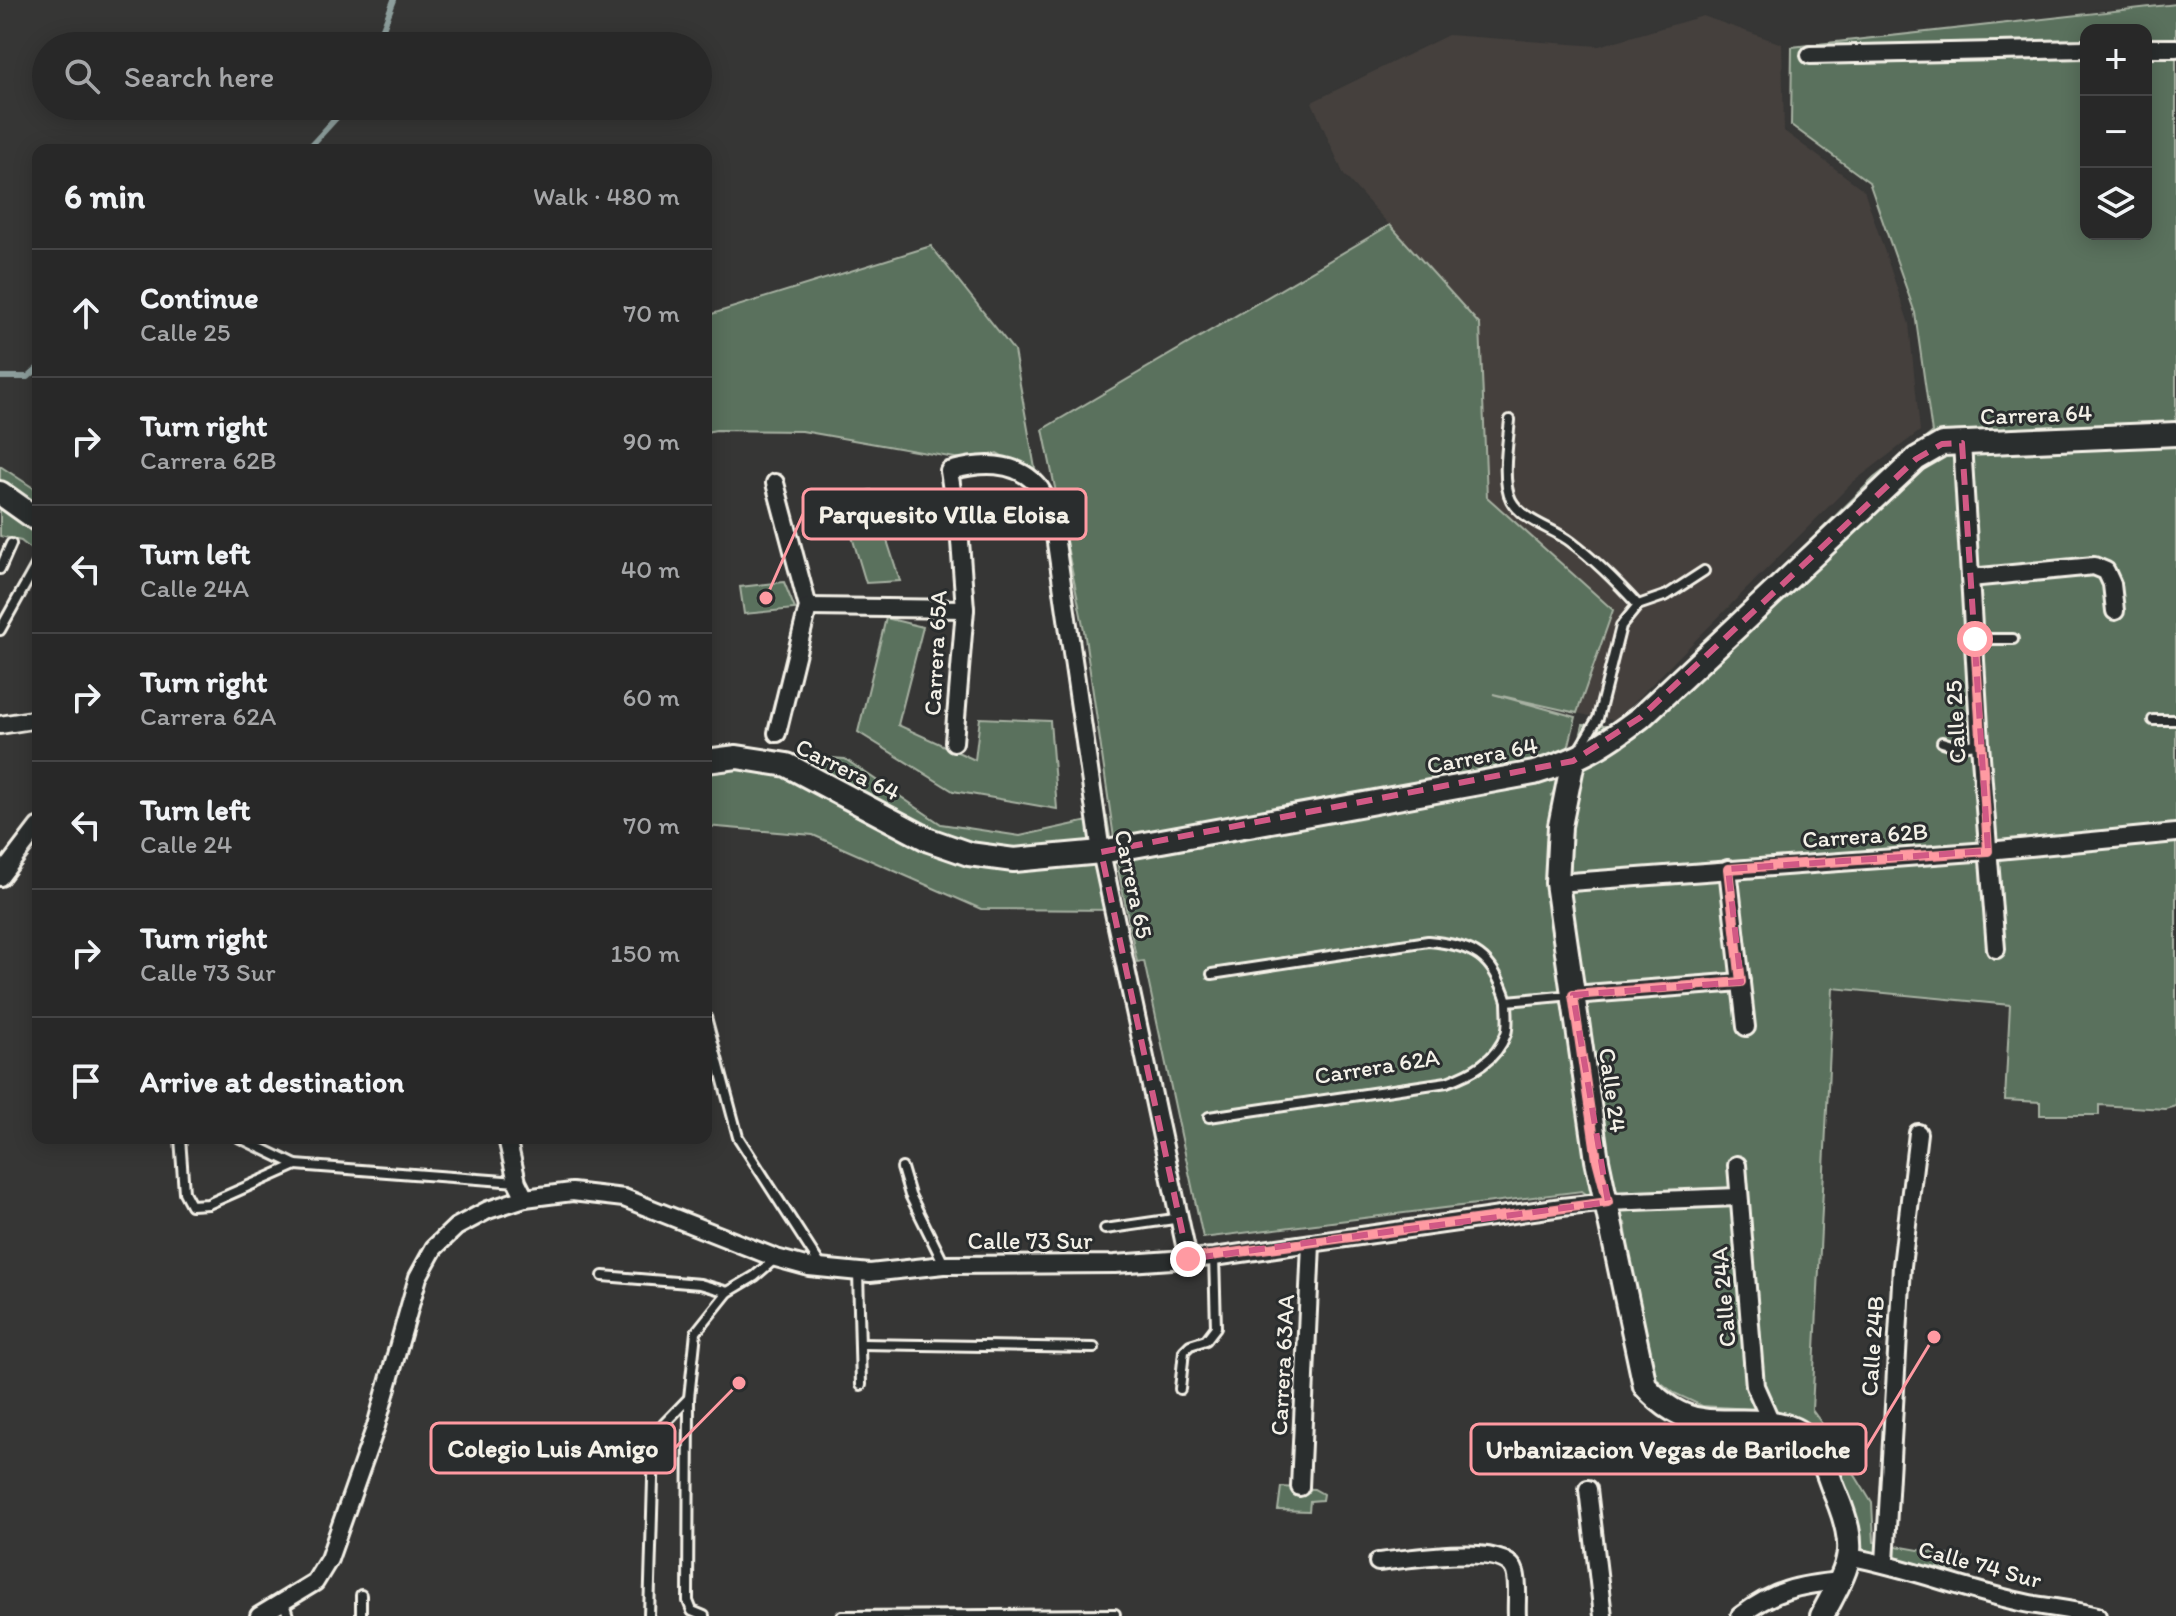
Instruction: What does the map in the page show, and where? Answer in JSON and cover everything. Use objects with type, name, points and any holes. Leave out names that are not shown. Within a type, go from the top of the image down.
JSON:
[{"type":"street","points":[[2152,48],[2176,48]]},
{"type":"street","points":[[1810,55],[2080,49]]},
{"type":"street","name":"Carrera 64","points":[[712,760],[737,757],[787,765],[929,840],[969,854],[1014,860],[1101,852],[1534,773],[1573,761],[1600,747],[1641,717],[1916,459],[1942,444],[2176,434]]},
{"type":"street","name":"Calle 25","points":[[1962,443],[1996,949]]},
{"type":"street","name":"Carrera 65A","points":[[954,742],[965,609],[960,541],[949,471],[978,463],[1011,468],[1040,487],[1052,515]]},
{"type":"street","points":[[775,483],[808,607],[777,733]]},
{"type":"street","points":[[0,493],[32,516]]},
{"type":"street","name":"Carrera 65","points":[[1052,515],[1101,852],[1188,1259]]},
{"type":"street","points":[[1970,578],[2094,566],[2106,571],[2112,584],[2115,611]]},
{"type":"street","points":[[808,607],[965,609]]},
{"type":"street","points":[[0,725],[32,720]]},
{"type":"street","name":"Calle 24","points":[[1573,761],[1560,826],[1557,883],[1597,1160],[1645,1386],[1658,1401],[1674,1411],[1701,1420],[1771,1422]]},
{"type":"street","name":"Carrera 62B","points":[[1557,883],[1988,851],[2176,833]]},
{"type":"street","points":[[0,877],[32,835]]},
{"type":"street","points":[[1728,869],[1746,1027]]},
{"type":"street","points":[[1573,995],[1741,982]]},
{"type":"street","name":"Calle 24B","points":[[1885,1563],[1892,1396],[1902,1266],[1918,1133]]},
{"type":"street","points":[[508,1144],[517,1182],[525,1198]]},
{"type":"street","name":"Calle 24A","points":[[1737,1165],[1755,1386],[1771,1422]]},
{"type":"street","name":"Calle 73 Sur","points":[[259,1616],[286,1610],[315,1582],[329,1559],[376,1426],[418,1277],[434,1248],[456,1227],[488,1210],[525,1198],[572,1192],[624,1198],[776,1258],[823,1269],[858,1272],[944,1265],[1115,1264],[1214,1257],[1608,1202],[1738,1197]]},
{"type":"street","name":"Carrera 63AA","points":[[1300,1487],[1311,1244]]},
{"type":"street","points":[[1771,1422],[1795,1429],[1814,1445],[1846,1518],[1851,1557],[1822,1616]]},
{"type":"street","points":[[1588,1489],[1603,1616]]},
{"type":"street","points":[[1378,1562],[1467,1554],[1493,1556],[1508,1562],[1515,1570],[1517,1616]]},
{"type":"street","name":"Calle 74 Sur","points":[[1851,1557],[1885,1563],[2029,1604],[2097,1616]]},
{"type":"street","points":[[1740,1616],[1757,1603],[1795,1586],[1840,1581]]},
{"type":"lane","points":[[1510,420],[1506,484],[1511,501],[1599,565],[1638,605]]},
{"type":"lane","points":[[0,569],[11,544]]},
{"type":"lane","points":[[1573,761],[1598,718],[1621,626],[1638,605],[1667,595],[1704,571]]},
{"type":"lane","points":[[0,630],[32,573]]},
{"type":"lane","points":[[1975,639],[2013,639]]},
{"type":"lane","points":[[2153,720],[2176,720]]},
{"type":"lane","points":[[1942,742],[1955,746],[1980,744]]},
{"type":"lane","points":[[1212,974],[1407,943],[1442,942],[1457,943],[1485,959],[1499,976],[1507,1001],[1573,995]]},
{"type":"lane","name":"Carrera 62A","points":[[1209,1117],[1447,1082],[1474,1072],[1493,1056],[1507,1033],[1507,1001]]},
{"type":"lane","points":[[712,1040],[738,1137],[823,1269]]},
{"type":"lane","points":[[180,1144],[184,1192],[191,1205],[208,1204],[296,1165]]},
{"type":"lane","points":[[252,1144],[296,1165],[517,1182]]},
{"type":"lane","points":[[902,1168],[910,1195],[944,1265]]},
{"type":"lane","points":[[1105,1229],[1181,1218]]},
{"type":"lane","points":[[1180,1389],[1184,1351],[1190,1345],[1206,1340],[1216,1327],[1214,1257]]},
{"type":"lane","points":[[704,1616],[692,1611],[688,1601],[689,1398],[696,1332],[728,1292],[755,1276],[776,1258]]},
{"type":"lane","points":[[858,1272],[861,1385]]},
{"type":"lane","points":[[603,1276],[700,1284],[728,1292]]},
{"type":"lane","points":[[861,1344],[1094,1348]]},
{"type":"lane","points":[[649,1616],[654,1446],[657,1431],[689,1398]]},
{"type":"lane","points":[[361,1595],[361,1616]]},
{"type":"lane","points":[[842,1616],[1115,1614]]},
{"type":"highlighted area","points":[[1962,443],[1988,851],[1728,869],[1741,982],[1573,995],[1608,1202],[1188,1259],[1101,852],[1573,761],[1641,717],[1916,459],[1942,444]]},
{"type":"shaded area","points":[[1703,16],[1782,44],[1784,131],[1864,190],[1909,324],[1920,431],[1853,482],[1616,720],[1598,718],[1577,713],[1612,610],[1487,497],[1480,325],[1344,175],[1312,102],[1448,35],[1599,46]]},
{"type":"green space","points":[[2176,4],[2176,1106],[2165,1109],[2099,1105],[2099,1115],[2040,1115],[2040,1102],[2005,1100],[2010,1005],[1833,988],[1812,1410],[1872,1503],[1874,1542],[1963,1558],[1958,1572],[1856,1551],[1815,1439],[1750,1409],[1702,1406],[1674,1393],[1644,1369],[1625,1223],[1582,1191],[1203,1238],[1144,961],[1137,962],[1119,873],[1084,630],[1043,429],[1390,225],[1480,325],[1487,497],[1613,610],[1577,713],[1493,694],[1576,717],[1565,761],[1552,795],[1566,793],[1583,725],[1622,725],[1874,478],[1932,433],[1915,313],[1869,182],[1791,125],[1792,47]]},
{"type":"green space","points":[[931,246],[1014,351],[1036,474],[997,453],[972,461],[802,431],[712,431],[712,314]]},
{"type":"green space","points":[[0,466],[32,487],[32,550],[21,541],[0,536]]},
{"type":"green space","points":[[871,490],[900,581],[866,583],[840,497]]},
{"type":"green space","points":[[784,582],[795,609],[744,614],[740,587]]},
{"type":"green space","points":[[886,618],[923,627],[898,725],[975,760],[980,718],[1050,721],[1057,809],[953,791],[858,732]]},
{"type":"green space","points":[[712,749],[845,759],[941,824],[1020,836],[1107,817],[1122,910],[981,909],[813,835],[712,827]]},
{"type":"green space","points":[[1281,1487],[1314,1489],[1323,1494],[1322,1500],[1310,1501],[1309,1511],[1278,1510]]},
{"type":"waterway","points":[[381,32],[394,0]]},
{"type":"waterway","points":[[312,144],[334,120]]},
{"type":"waterway","points":[[0,377],[28,377],[32,373]]},
{"type":"place","name":"Parquesito VIlla Eloisa","points":[[766,598]]},
{"type":"place","name":"Urbanizacion Vegas de Bariloche","points":[[1934,1337]]},
{"type":"place","name":"Colegio Luis Amigo","points":[[739,1383]]},
{"type":"route","points":[[1188,1259],[1608,1202],[1597,1160],[1573,995],[1741,982],[1728,869],[1988,851],[1975,639]]}]
